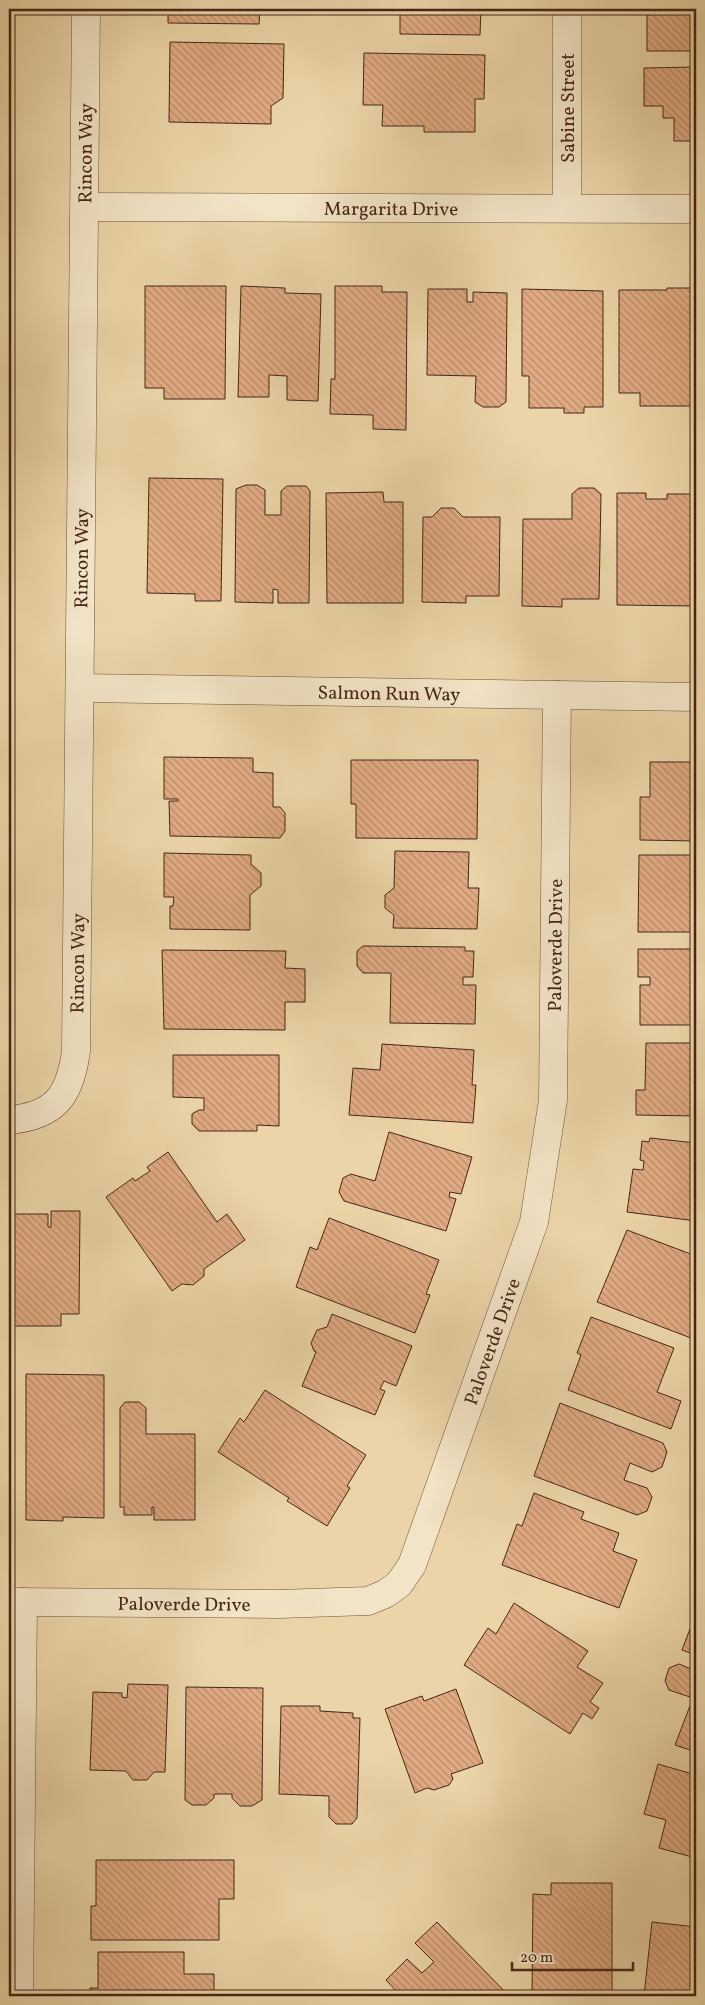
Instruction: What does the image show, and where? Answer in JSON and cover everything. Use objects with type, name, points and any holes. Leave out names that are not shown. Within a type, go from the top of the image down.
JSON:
[{"type":"street","name":"Rincon Way","points":[[9,1120],[28,1118],[45,1112],[57,1103],[67,1089],[73,1071],[76,1051],[86,207],[86,9]]},
{"type":"street","name":"Sabine Street","points":[[567,9],[567,208]]},
{"type":"street","name":"Margarita Drive","points":[[86,207],[696,209]]},
{"type":"street","name":"Salmon Run Way","points":[[80,688],[696,697]]},
{"type":"street","name":"Paloverde Drive","points":[[16,1602],[279,1604],[368,1601],[385,1594],[399,1584],[412,1565],[534,1222],[553,1100],[557,695]]},
{"type":"street","points":[[16,1602],[19,1996]]},
{"type":"building","points":[[168,9],[260,9],[259,24],[168,23]]},
{"type":"building","points":[[400,9],[481,9],[480,35],[400,34]]},
{"type":"building","points":[[650,9],[696,9],[696,51],[647,51],[647,15],[650,15]]},
{"type":"building","points":[[170,42],[284,44],[283,98],[271,106],[271,124],[169,122]]},
{"type":"building","points":[[364,53],[485,55],[484,99],[475,99],[475,132],[424,132],[424,126],[382,126],[383,105],[363,105]]},
{"type":"building","points":[[696,67],[696,141],[674,141],[674,118],[663,118],[663,106],[644,106],[644,68]]},
{"type":"building","points":[[145,286],[226,286],[225,399],[164,399],[164,388],[145,388]]},
{"type":"building","points":[[241,286],[285,288],[285,293],[321,294],[318,401],[287,400],[287,376],[269,375],[269,397],[238,397]]},
{"type":"building","points":[[335,286],[382,286],[382,292],[407,292],[406,430],[373,429],[373,415],[330,414],[331,379],[335,379]]},
{"type":"building","points":[[667,288],[696,288],[696,406],[640,406],[640,393],[619,393],[619,290],[667,290]]},
{"type":"building","points":[[428,289],[467,289],[467,302],[473,302],[473,292],[507,293],[506,402],[499,407],[483,407],[475,402],[476,376],[427,375]]},
{"type":"building","points":[[522,289],[603,291],[603,407],[584,407],[584,413],[564,413],[564,408],[529,408],[529,376],[522,376]]},
{"type":"building","points":[[149,478],[223,479],[221,601],[195,601],[195,594],[147,593]]},
{"type":"building","points":[[246,485],[257,485],[265,490],[265,515],[281,515],[281,491],[287,486],[306,486],[310,491],[309,603],[278,603],[278,590],[273,589],[273,603],[235,602],[236,489]]},
{"type":"building","points":[[579,488],[594,488],[601,494],[599,599],[562,599],[562,607],[522,606],[523,519],[572,519],[572,494]]},
{"type":"building","points":[[383,492],[384,502],[403,502],[403,603],[327,603],[326,493]]},
{"type":"building","points":[[617,493],[646,493],[646,499],[667,499],[667,494],[695,494],[694,606],[617,605]]},
{"type":"building","points":[[441,508],[454,508],[463,517],[500,517],[499,596],[466,596],[466,603],[422,602],[423,517],[432,517]]},
{"type":"building","points":[[164,757],[253,758],[253,772],[273,773],[273,807],[280,807],[285,813],[285,831],[280,838],[170,836],[169,801],[178,801],[178,799],[164,799]]},
{"type":"building","points":[[351,760],[478,760],[477,839],[356,838],[356,804],[351,804]]},
{"type":"building","points":[[650,762],[696,762],[696,841],[640,840],[640,797],[650,797]]},
{"type":"building","points":[[395,851],[469,852],[468,888],[479,888],[477,929],[393,928],[394,915],[385,908],[385,895],[394,888]]},
{"type":"building","points":[[164,853],[251,855],[251,864],[261,873],[261,886],[250,895],[250,930],[170,929],[170,906],[173,906],[174,897],[164,897]]},
{"type":"building","points":[[639,855],[696,855],[696,932],[638,932]]},
{"type":"building","points":[[363,946],[465,947],[465,951],[474,951],[473,977],[463,977],[463,985],[476,985],[475,1024],[390,1023],[391,973],[363,973],[357,966],[357,951]]},
{"type":"building","points":[[638,949],[696,949],[696,1025],[640,1025],[640,985],[650,985],[650,977],[638,977]]},
{"type":"building","points":[[162,950],[286,951],[285,968],[305,969],[305,1002],[285,1002],[285,1030],[164,1029]]},
{"type":"building","points":[[646,1043],[696,1043],[696,1116],[636,1115],[636,1090],[645,1090]]},
{"type":"building","points":[[382,1044],[474,1050],[472,1085],[476,1085],[473,1123],[349,1115],[353,1068],[380,1070]]},
{"type":"building","points":[[173,1055],[279,1055],[279,1126],[257,1125],[257,1131],[199,1131],[192,1124],[192,1114],[199,1110],[204,1110],[204,1098],[173,1097]]},
{"type":"building","points":[[389,1132],[472,1157],[461,1194],[450,1192],[449,1197],[456,1199],[446,1231],[344,1201],[339,1192],[343,1178],[351,1174],[375,1181]]},
{"type":"building","points":[[650,1138],[696,1143],[696,1221],[627,1212],[633,1169],[643,1170],[644,1161],[640,1160],[642,1141],[649,1142]]},
{"type":"building","points":[[168,1152],[217,1222],[227,1214],[245,1240],[204,1269],[204,1276],[193,1285],[182,1284],[172,1291],[106,1197],[133,1178],[135,1181],[150,1171],[147,1167]]},
{"type":"building","points":[[51,1211],[80,1211],[79,1314],[61,1314],[61,1326],[9,1326],[9,1214],[48,1214],[48,1227],[51,1227]]},
{"type":"building","points":[[329,1218],[439,1260],[426,1294],[430,1295],[415,1333],[296,1287],[310,1247],[317,1250]]},
{"type":"building","points":[[627,1230],[696,1256],[696,1340],[597,1302]]},
{"type":"building","points":[[332,1314],[412,1346],[396,1386],[384,1381],[380,1389],[385,1391],[375,1415],[302,1386],[316,1352],[311,1343],[317,1330],[327,1327]]},
{"type":"building","points":[[591,1317],[674,1348],[657,1392],[681,1401],[671,1429],[568,1390],[581,1355],[577,1353]]},
{"type":"building","points":[[26,1374],[104,1375],[104,1518],[63,1517],[63,1521],[26,1520]]},
{"type":"building","points":[[265,1390],[366,1455],[347,1486],[350,1488],[327,1526],[287,1501],[289,1498],[218,1452],[240,1418],[244,1422]]},
{"type":"building","points":[[9,1395],[13,1395],[10,1519],[9,1519]]},
{"type":"building","points":[[125,1402],[139,1402],[146,1408],[146,1434],[195,1434],[195,1520],[154,1520],[154,1507],[152,1507],[152,1515],[124,1515],[124,1507],[120,1507],[120,1408]]},
{"type":"building","points":[[560,1403],[663,1443],[667,1452],[662,1467],[652,1472],[630,1463],[624,1480],[647,1488],[652,1497],[647,1511],[637,1515],[534,1476]]},
{"type":"building","points":[[534,1493],[584,1512],[581,1519],[619,1533],[613,1551],[637,1560],[619,1608],[502,1565],[517,1524],[522,1526]]},
{"type":"building","points":[[514,1603],[588,1651],[577,1667],[603,1683],[590,1702],[599,1708],[592,1719],[583,1713],[570,1734],[464,1665],[488,1628],[496,1634]]},
{"type":"building","points":[[696,1613],[696,1655],[682,1650]]},
{"type":"building","points":[[679,1664],[696,1671],[696,1752],[675,1745],[693,1698],[669,1690],[665,1681],[669,1668]]},
{"type":"building","points":[[128,1684],[168,1685],[165,1772],[154,1772],[147,1780],[133,1780],[126,1771],[90,1770],[93,1692],[122,1693],[122,1697],[127,1698]]},
{"type":"building","points":[[186,1687],[263,1688],[262,1800],[252,1806],[240,1806],[232,1798],[232,1794],[214,1794],[214,1798],[206,1805],[192,1805],[185,1800]]},
{"type":"building","points":[[456,1689],[483,1763],[451,1774],[453,1779],[449,1785],[434,1790],[427,1788],[415,1793],[385,1709],[422,1696],[424,1701]]},
{"type":"building","points":[[281,1706],[320,1706],[320,1711],[353,1713],[353,1718],[360,1718],[357,1818],[352,1824],[336,1824],[329,1817],[329,1796],[279,1794]]},
{"type":"building","points":[[658,1764],[696,1775],[696,1858],[659,1848],[666,1820],[644,1814]]},
{"type":"building","points":[[96,1860],[234,1860],[234,1899],[219,1899],[219,1940],[91,1940],[91,1906],[96,1906]]},
{"type":"building","points":[[551,1883],[612,1883],[612,1996],[532,1996],[533,1894],[551,1895]]},
{"type":"building","points":[[437,1922],[509,1996],[401,1996],[386,1980],[407,1959],[422,1973],[434,1962],[415,1943]]},
{"type":"building","points":[[652,1922],[696,1927],[696,1996],[644,1996]]},
{"type":"building","points":[[98,1952],[184,1952],[184,1974],[214,1974],[214,1996],[90,1996],[90,1988],[98,1988]]}]
